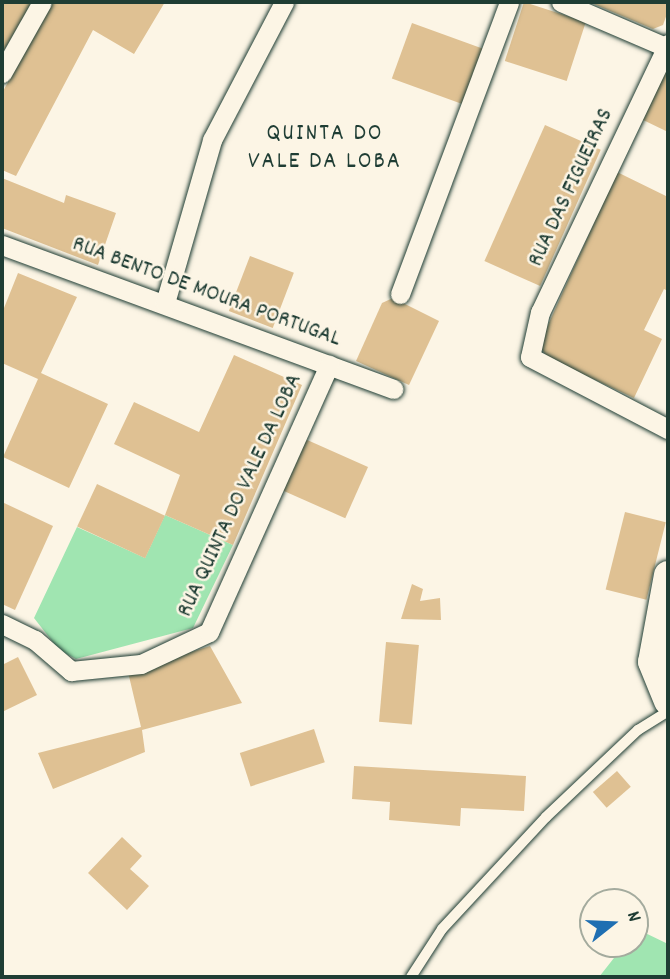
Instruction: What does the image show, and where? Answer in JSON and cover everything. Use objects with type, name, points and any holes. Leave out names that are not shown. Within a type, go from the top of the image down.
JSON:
[{"type":"street","points":[[2,73],[42,2]]},
{"type":"street","points":[[400,294],[509,2]]},
{"type":"street","points":[[561,2],[668,46]]},
{"type":"street","points":[[165,303],[212,140],[277,5]]},
{"type":"street","name":"RUA DAS FIGUEIRAS","points":[[668,46],[540,312],[530,357],[668,429]]},
{"type":"street","name":"RUA BENTO DE MOURA PORTUGAL","points":[[2,245],[393,389]]},
{"type":"street","name":"RUA QUINTA DO VALE DA LOBA","points":[[2,624],[35,640],[71,671],[141,664],[209,632],[329,365]]},
{"type":"street","points":[[668,575],[652,662],[668,701]]},
{"type":"lane","points":[[411,977],[442,929],[546,817],[638,730],[668,711]]},
{"type":"green space","points":[[165,515],[233,545],[193,628],[76,659],[59,650],[34,618],[77,527],[145,558]]},
{"type":"green space","points":[[649,935],[668,944],[668,977],[599,977],[614,958],[649,958]]},
{"type":"building","points":[[2,2],[32,2],[2,54]]},
{"type":"building","points":[[52,2],[165,2],[134,54],[93,30],[16,176],[2,170],[2,93]]},
{"type":"building","points":[[524,2],[586,22],[567,81],[505,61]]},
{"type":"building","points":[[589,2],[668,2],[668,11],[663,25],[653,29]]},
{"type":"building","points":[[412,23],[487,50],[467,106],[392,78]]},
{"type":"building","points":[[668,68],[668,132],[639,118]]},
{"type":"building","points":[[545,125],[601,150],[540,286],[484,261]]},
{"type":"building","points":[[617,172],[668,197],[668,291],[664,289],[644,330],[662,339],[634,398],[548,358],[539,345]]},
{"type":"building","points":[[2,178],[64,203],[66,195],[116,213],[98,265],[2,228]]},
{"type":"building","points":[[250,256],[294,273],[273,328],[229,311]]},
{"type":"building","points":[[18,273],[77,297],[41,373],[108,404],[69,488],[3,457],[38,379],[2,363],[2,313]]},
{"type":"building","points":[[393,298],[439,321],[409,385],[356,361],[382,303]]},
{"type":"building","points":[[234,355],[302,385],[233,545],[165,515],[180,475],[114,444],[134,402],[199,432]]},
{"type":"building","points":[[305,439],[368,467],[345,518],[282,490]]},
{"type":"building","points":[[97,484],[165,516],[145,558],[77,527]]},
{"type":"building","points":[[2,502],[53,526],[15,610],[2,604]]},
{"type":"building","points":[[625,512],[666,522],[646,600],[606,590]]},
{"type":"building","points":[[412,584],[423,589],[420,601],[440,598],[441,620],[401,619]]},
{"type":"building","points":[[386,642],[419,645],[412,725],[379,722]]},
{"type":"building","points":[[210,646],[242,703],[142,730],[145,752],[53,789],[38,753],[141,727],[128,672]]},
{"type":"building","points":[[18,657],[37,695],[2,712],[2,665]]},
{"type":"building","points":[[314,729],[325,762],[251,786],[240,753]]},
{"type":"building","points":[[354,766],[526,776],[524,811],[461,808],[460,826],[389,820],[390,802],[352,799]]},
{"type":"building","points":[[617,771],[631,787],[607,808],[593,792]]},
{"type":"building","points":[[122,837],[142,856],[130,869],[149,886],[127,910],[88,873]]},
{"type":"district","name":"QUINTA DO VALE DA LOBA","points":[[325,149]]}]
